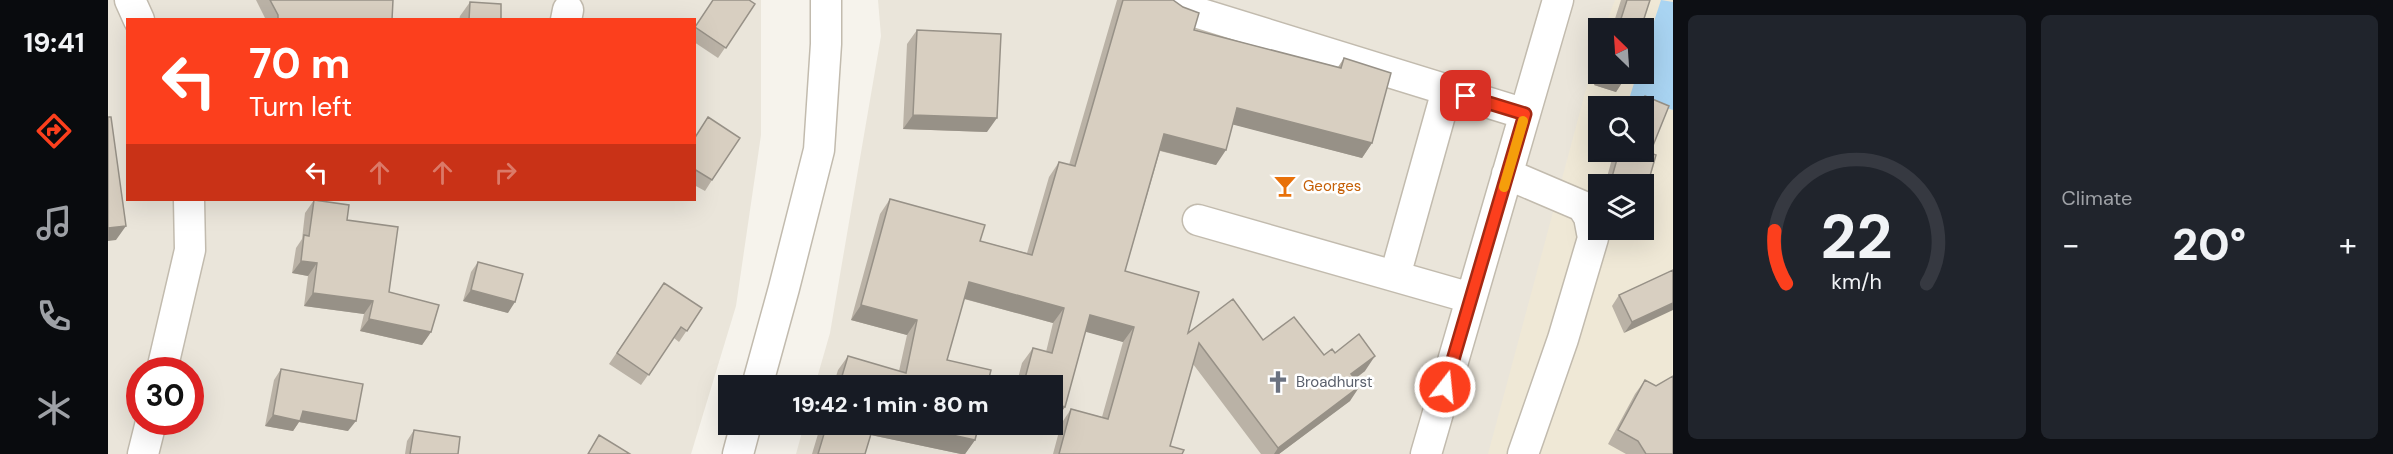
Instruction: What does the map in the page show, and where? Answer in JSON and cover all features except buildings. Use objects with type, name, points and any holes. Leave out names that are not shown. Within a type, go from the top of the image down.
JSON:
[{"type":"street","points":[[130,0],[138,18]]},
{"type":"street","points":[[760,375],[819,150],[826,44],[826,0]]},
{"type":"street","points":[[1171,0],[1182,8],[1525,114]]},
{"type":"street","points":[[1426,454],[1558,0]]},
{"type":"street","points":[[1395,276],[1447,90]]},
{"type":"street","points":[[1508,174],[1582,206],[1589,217],[1593,238],[1563,339],[1523,454]]},
{"type":"street","points":[[165,357],[190,250],[189,201]]},
{"type":"street","points":[[1198,220],[1472,298]]},
{"type":"street","points":[[143,454],[148,435]]},
{"type":"street","points":[[738,454],[743,435]]},
{"type":"shaded area","points":[[108,0],[761,0],[761,135],[736,306],[691,454],[108,454]]},
{"type":"shaded area","points":[[878,0],[1673,0],[1673,454],[796,454],[801,435],[1063,435],[1063,375],[818,375],[830,333],[881,36]]},
{"type":"shaded area","points":[[1615,0],[1673,0],[1673,454],[1488,454],[1588,82],[1588,84],[1654,84],[1654,18],[1608,18]]},
{"type":"water","points":[[1661,0],[1673,2],[1673,110],[1654,104],[1654,96],[1630,96],[1634,84],[1654,84],[1654,21]]},
{"type":"slow traffic","points":[[1504,187],[1523,121]]},
{"type":"place","name":"Georges","points":[[1285,186]]},
{"type":"place","name":"Broadhurst","points":[[1278,382]]},
{"type":"route","points":[[1445,387],[1525,114],[1466,96]]}]
